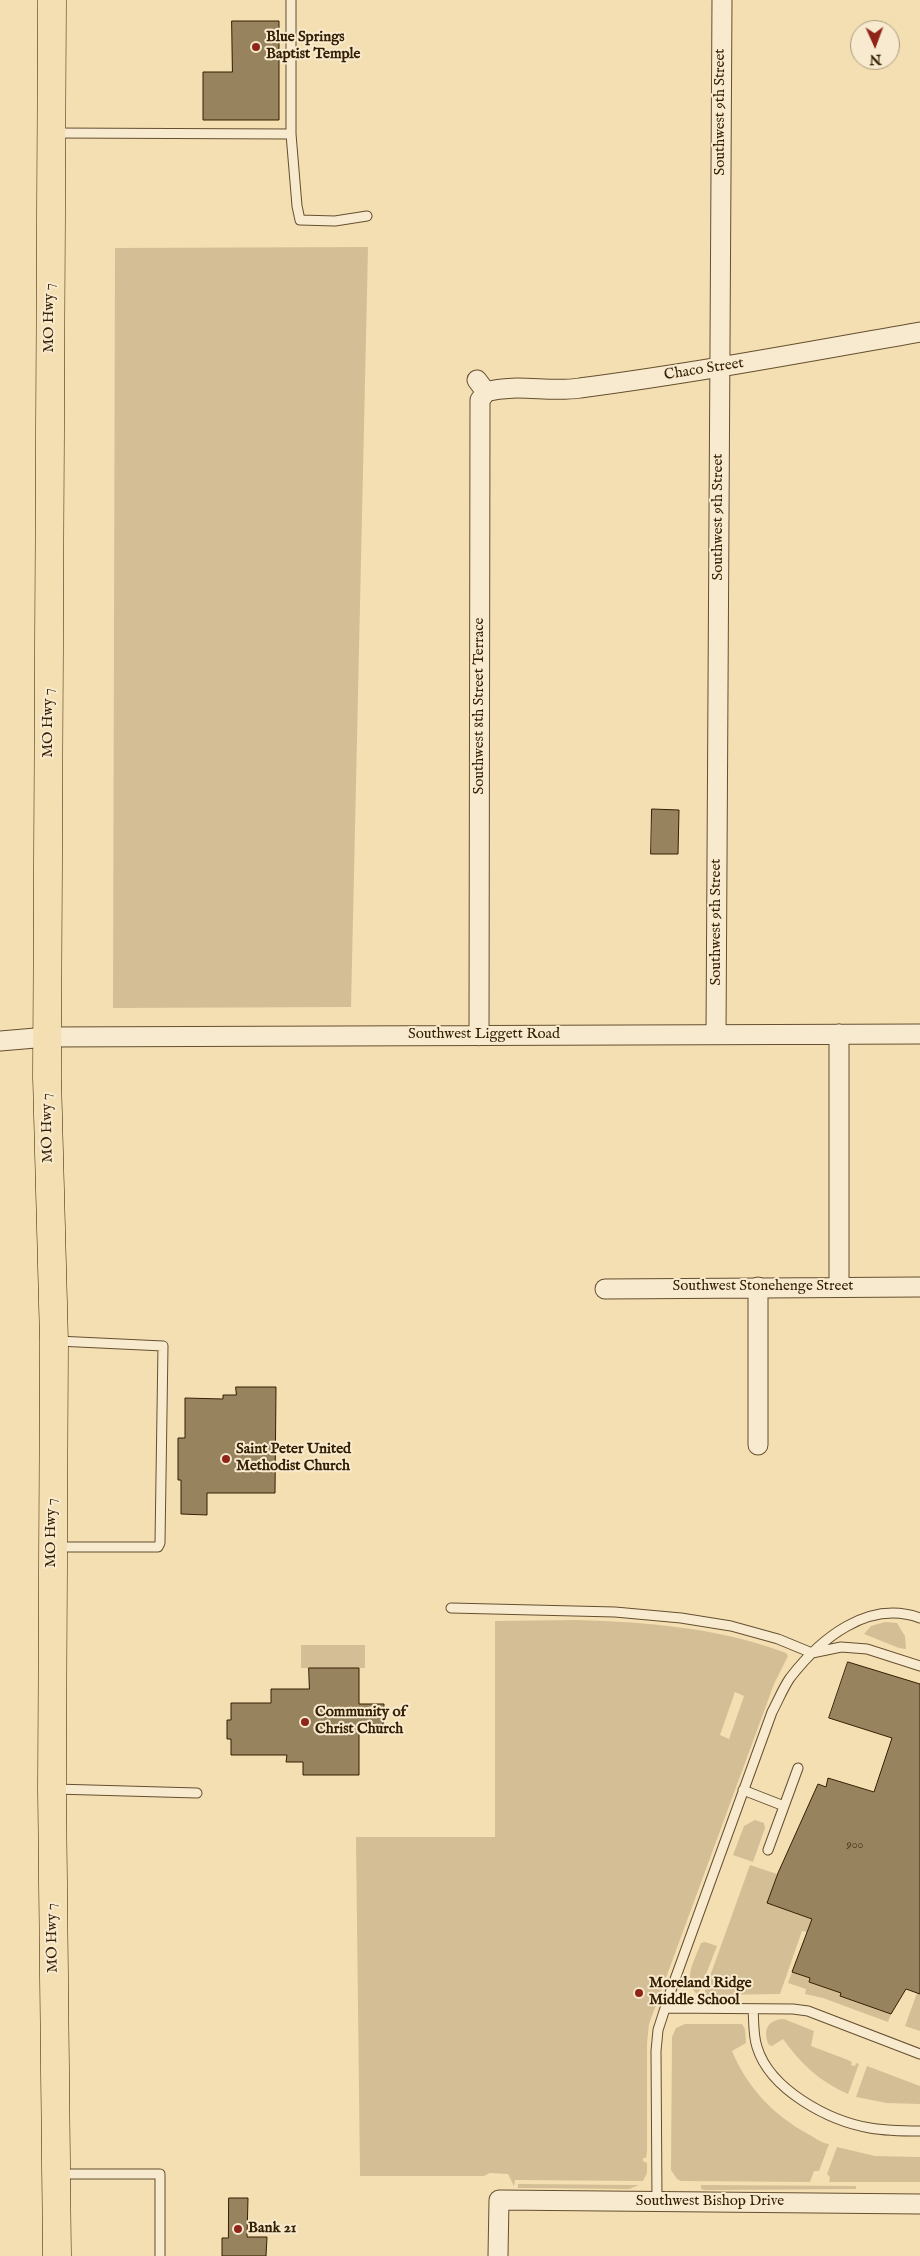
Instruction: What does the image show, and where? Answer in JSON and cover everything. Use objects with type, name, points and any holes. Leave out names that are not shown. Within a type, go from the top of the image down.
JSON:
[{"type":"main road","name":"MO Hwy 7","points":[[52,0],[47,1037],[54,1341],[52,1789],[57,2256]]},
{"type":"street","name":"Southwest 9th Street","points":[[716,1034],[722,0]]},
{"type":"street","name":"Chaco Street","points":[[482,386],[577,389],[720,368],[920,332]]},
{"type":"street","name":"Southwest 8th Street Terrace","points":[[479,1036],[480,400],[482,386]]},
{"type":"street","points":[[839,1034],[839,1286]]},
{"type":"street","name":"Southwest Liggett Road","points":[[0,1041],[47,1037],[920,1034]]},
{"type":"street","points":[[758,1287],[758,1445]]},
{"type":"street","name":"Southwest Stonehenge Street","points":[[605,1288],[920,1287]]},
{"type":"street","name":"Southwest Bishop Drive","points":[[498,2256],[499,2200],[920,2204]]},
{"type":"lane","points":[[292,0],[291,134],[297,206],[300,220],[335,221],[367,216]]},
{"type":"lane","points":[[51,133],[291,134]]},
{"type":"lane","points":[[52,1546],[158,1547],[160,1543],[163,1346],[54,1341]]},
{"type":"lane","points":[[451,1608],[615,1612],[681,1618],[731,1626],[778,1639],[812,1653],[841,1647],[867,1650],[920,1666]]},
{"type":"lane","points":[[657,2202],[656,2051],[658,2030],[772,1712],[790,1679],[812,1653],[830,1637],[859,1620],[882,1613],[910,1615],[920,1618]]},
{"type":"lane","points":[[768,1850],[798,1768]]},
{"type":"lane","points":[[52,1789],[197,1793]]},
{"type":"lane","points":[[743,1790],[784,1806]]},
{"type":"lane","points":[[665,2008],[793,2009],[808,2012],[920,2054]]},
{"type":"lane","points":[[753,2008],[755,2036],[761,2056],[775,2076],[801,2100],[838,2119],[861,2126],[887,2130],[920,2131]]},
{"type":"lane","points":[[55,2174],[160,2174],[160,2256]]},
{"type":"shaded area","points":[[368,247],[351,1007],[113,1008],[115,248]]},
{"type":"shaded area","points":[[495,1621],[604,1621],[683,1628],[710,1632],[761,1644],[786,1653],[788,1656],[774,1684],[649,2024],[647,2043],[647,2151],[646,2158],[643,2158],[643,2161],[647,2163],[647,2173],[643,2181],[515,2180],[514,2186],[508,2174],[490,2173],[484,2176],[360,2176],[356,1837],[495,1837]],"holes":[[[735,1692],[744,1696],[729,1739],[720,1735]]]},
{"type":"shaded area","points":[[885,1622],[897,1623],[905,1636],[906,1649],[864,1634],[871,1626]]},
{"type":"shaded area","points":[[301,1645],[365,1645],[365,1668],[301,1668]]},
{"type":"shaded area","points":[[755,1820],[764,1823],[765,1828],[753,1862],[733,1855],[744,1826]]},
{"type":"shaded area","points":[[750,1865],[777,1874],[767,1903],[812,1919],[807,1932],[802,1931],[780,1994],[705,1995],[705,1990]]},
{"type":"shaded area","points":[[705,1942],[717,1946],[698,1995],[690,1983],[690,1976],[701,1943]]},
{"type":"shaded area","points":[[792,1972],[810,1978],[809,1982],[841,1993],[841,1996],[891,2014],[888,2022],[823,1998],[805,1994],[806,1989],[788,1983]]},
{"type":"shaded area","points":[[917,1993],[920,1994],[920,2031],[905,2026]]},
{"type":"shaded area","points":[[784,2019],[814,2031],[811,2046],[848,2060],[852,2062],[851,2065],[859,2064],[848,2094],[820,2078],[797,2056],[783,2039],[772,2046],[769,2045],[766,2035],[768,2027],[774,2021]]},
{"type":"shaded area","points":[[685,2024],[742,2024],[745,2029],[746,2043],[732,2051],[753,2088],[783,2118],[818,2140],[829,2144],[819,2171],[814,2171],[810,2182],[681,2181],[677,2179],[671,2170],[672,2037],[676,2028]]},
{"type":"shaded area","points":[[867,2066],[920,2086],[920,2104],[887,2103],[856,2097]]},
{"type":"shaded area","points":[[837,2147],[875,2156],[920,2157],[920,2182],[829,2182],[830,2177],[827,2174]]},
{"type":"shaded area","points":[[518,2184],[639,2185],[629,2189],[518,2188]]},
{"type":"shaded area","points":[[701,2185],[856,2186],[856,2189],[705,2190],[701,2189]]},
{"type":"building","name":"Blue Springs Baptist Temple","points":[[232,21],[279,21],[279,120],[203,120],[203,72],[232,72]]},
{"type":"building","points":[[652,809],[679,810],[678,854],[651,854]]},
{"type":"building","name":"Saint Peter United Methodist Church","points":[[236,1387],[276,1387],[275,1493],[207,1493],[207,1515],[181,1514],[181,1480],[178,1480],[178,1438],[185,1438],[185,1398],[223,1399],[223,1395],[236,1395]]},
{"type":"building","name":"Moreland Ridge Middle School","points":[[848,1662],[920,1684],[920,1994],[906,1989],[891,2014],[840,1996],[841,1993],[809,1982],[810,1978],[792,1972],[812,1919],[767,1903],[778,1873],[818,1784],[826,1787],[828,1778],[874,1792],[892,1738],[829,1718]]},
{"type":"building","name":"Community of Christ Church","points":[[309,1668],[359,1668],[359,1704],[384,1704],[383,1725],[359,1725],[359,1775],[303,1775],[303,1762],[286,1762],[287,1755],[231,1755],[231,1739],[227,1739],[227,1720],[231,1720],[231,1703],[271,1703],[271,1689],[309,1689]]},
{"type":"building","name":"Bank 21","points":[[229,2198],[248,2198],[247,2237],[267,2237],[266,2256],[222,2256],[222,2238],[228,2238]]},
{"type":"place","name":"Blue Springs Baptist Temple","points":[[256,47]]},
{"type":"place","name":"Saint Peter United Methodist Church","points":[[226,1459]]},
{"type":"place","name":"Community of Christ Church","points":[[305,1722]]},
{"type":"place","name":"Moreland Ridge Middle School","points":[[639,1993]]},
{"type":"place","name":"Bank 21","points":[[238,2229]]}]
